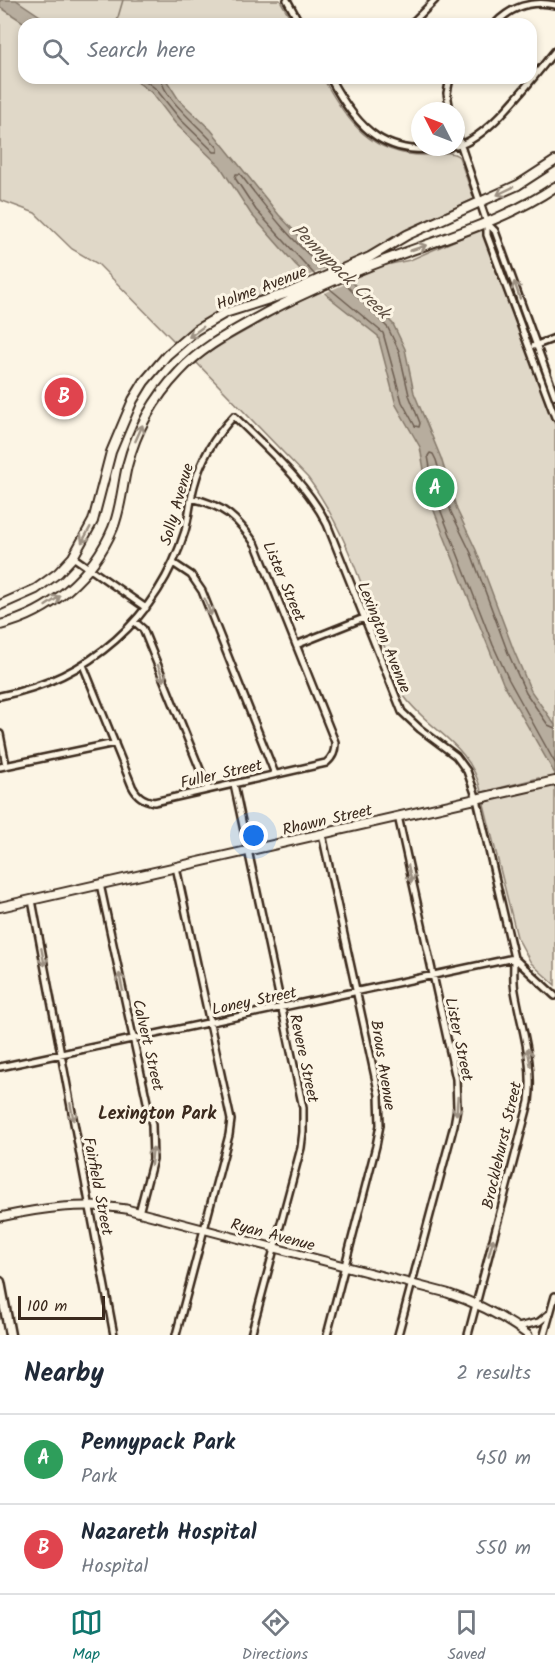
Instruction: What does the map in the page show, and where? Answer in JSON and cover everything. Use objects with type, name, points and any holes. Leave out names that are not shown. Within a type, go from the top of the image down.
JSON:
[{"type":"highway","points":[[0,1282],[10,1335]]},
{"type":"main road","name":"Holme Avenue","points":[[361,265],[407,235],[518,184],[555,160]]},
{"type":"main road","name":"Holme Avenue","points":[[0,625],[27,615],[56,599],[90,568],[113,526],[127,466],[139,431],[167,386],[194,357],[217,339],[289,296],[361,265],[487,223],[515,210],[555,186]]},
{"type":"main road","name":"Holme Avenue","points":[[0,605],[20,598],[45,582],[73,557],[93,521],[115,442],[127,411],[144,382],[167,355],[196,330],[225,313],[289,296]]},
{"type":"main road","points":[[0,610],[20,598]]},
{"type":"main road","name":"Rhawn Street","points":[[0,907],[555,781]]},
{"type":"street","points":[[417,18],[435,0]]},
{"type":"street","points":[[290,1],[297,18]]},
{"type":"street","points":[[500,18],[517,7],[534,3],[555,5]]},
{"type":"street","points":[[537,72],[555,51]]},
{"type":"street","points":[[333,84],[347,109],[365,129],[394,145],[411,148]]},
{"type":"street","points":[[448,102],[449,84]]},
{"type":"street","points":[[465,142],[498,118],[527,84]]},
{"type":"street","points":[[463,156],[487,223],[487,235],[555,417]]},
{"type":"street","points":[[487,223],[495,231],[555,396]]},
{"type":"street","points":[[529,347],[555,338]]},
{"type":"street","name":"Solly Avenue","points":[[0,696],[20,693],[52,682],[83,665],[110,646],[135,622],[160,587],[173,563],[185,531],[198,473],[209,448],[234,416]]},
{"type":"street","name":"Lexington Avenue","points":[[234,416],[301,484],[317,505],[327,524],[402,712],[420,729],[456,756],[467,771],[477,799],[514,958]]},
{"type":"street","name":"Lister Street","points":[[192,498],[209,502],[224,510],[256,545],[335,742],[335,751],[331,758],[326,763],[318,764]]},
{"type":"street","points":[[73,557],[146,608]]},
{"type":"street","points":[[173,563],[191,575],[202,591],[275,774]]},
{"type":"street","points":[[296,645],[364,618]]},
{"type":"street","points":[[135,622],[143,629],[208,789]]},
{"type":"street","points":[[0,734],[3,766],[116,743],[83,665]]},
{"type":"street","name":"Fuller Street","points":[[116,743],[134,790],[140,797],[154,802],[318,764]]},
{"type":"street","name":"Revere Street","points":[[234,784],[303,1108],[301,1148],[251,1335]]},
{"type":"street","name":"Lister Street","points":[[398,816],[456,1079],[457,1108],[398,1335]]},
{"type":"street","name":"Brous Avenue","points":[[322,834],[379,1095],[380,1125],[327,1335]]},
{"type":"street","points":[[176,867],[231,1127],[176,1335]]},
{"type":"street","name":"Calvert Street","points":[[100,884],[151,1114],[153,1159],[139,1213]]},
{"type":"street","name":"Fairfield Street","points":[[32,900],[114,1335]]},
{"type":"street","points":[[514,958],[555,996]]},
{"type":"street","name":"Loney Street","points":[[0,1067],[514,958]]},
{"type":"street","name":"Brocklehurst Street","points":[[468,1335],[529,1102],[530,1064],[514,988],[514,958]]},
{"type":"street","name":"Ryan Avenue","points":[[0,1217],[39,1208],[89,1205],[139,1213],[476,1303],[528,1335]]},
{"type":"street","points":[[544,1335],[555,1296]]},
{"type":"street","points":[[518,1327],[539,1322],[551,1312]]},
{"type":"shaded area","points":[[0,0],[280,0],[290,18],[18,18],[18,84],[326,84],[352,122],[376,143],[411,156],[459,157],[474,199],[407,229],[371,252],[371,268],[410,260],[479,230],[484,231],[555,425],[555,985],[531,963],[517,937],[484,804],[488,801],[543,788],[539,778],[481,791],[476,775],[459,749],[425,719],[404,696],[351,556],[324,503],[308,478],[196,362],[217,347],[286,307],[283,291],[253,298],[226,309],[175,342],[98,264],[72,249],[35,213],[0,200]]},
{"type":"water","points":[[0,0],[16,0],[43,18],[18,19],[0,7]]},
{"type":"water","points":[[140,84],[169,84],[179,100],[211,130],[279,215],[320,258],[353,283],[393,324],[405,349],[414,393],[441,458],[457,510],[476,550],[531,691],[555,725],[555,774],[503,683],[471,604],[429,498],[420,447],[396,405],[378,336],[330,298],[295,264],[251,214],[220,166],[175,123],[152,93]]},
{"type":"pier","points":[[335,265],[354,280],[322,294],[305,277]]},
{"type":"waterway","points":[[118,18],[123,0]]},
{"type":"place","name":"Nazareth Hospital","points":[[64,397]]},
{"type":"place","name":"Pennypack Park","points":[[435,488]]},
{"type":"district","name":"Lexington Park","points":[[157,1113]]},
{"type":"water label","name":"Pennypack Creek","points":[[341,271]]}]
